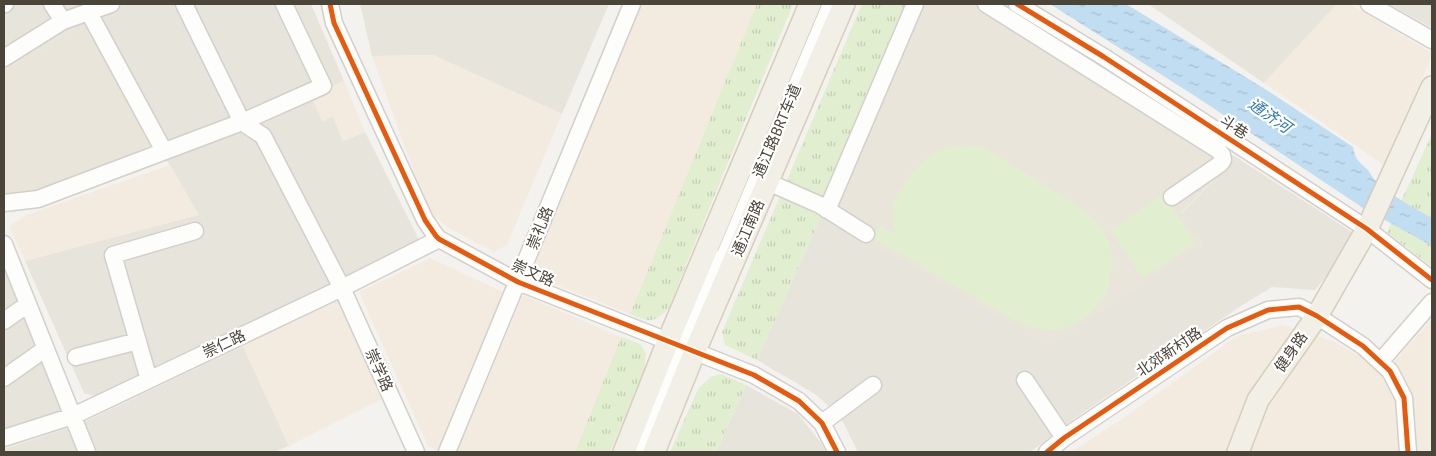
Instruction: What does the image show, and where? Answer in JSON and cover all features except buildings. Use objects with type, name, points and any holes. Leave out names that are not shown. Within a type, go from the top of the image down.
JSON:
[{"type":"main road","name":"通江南路","points":[[654,452],[682,346],[810,4]]},
{"type":"main road","name":"通江南路","points":[[624,452],[768,182],[844,4]]},
{"type":"main road","points":[[1402,167],[1432,86]]},
{"type":"main road","points":[[1402,167],[1432,116]]},
{"type":"main road","name":"健身路","points":[[1250,452],[1270,398],[1321,318],[1370,232],[1402,167]]},
{"type":"main road","name":"健身路","points":[[1238,452],[1258,400],[1321,318]]},
{"type":"street","points":[[52,4],[63,21]]},
{"type":"street","points":[[4,58],[63,21],[111,4]]},
{"type":"street","points":[[184,4],[242,122]]},
{"type":"street","points":[[4,203],[38,200],[242,122],[323,86],[284,4]]},
{"type":"street","name":"崇文路","points":[[330,4],[334,23],[421,211],[430,228],[439,239],[518,282],[754,375],[799,401],[822,423],[837,452]]},
{"type":"street","name":"崇礼路","points":[[447,452],[632,4]]},
{"type":"street","name":"通江路BRT车道","points":[[637,452],[824,4]]},
{"type":"street","name":"通江路BRT车道","points":[[644,452],[682,346],[831,4]]},
{"type":"street","points":[[827,210],[915,4]]},
{"type":"street","points":[[986,4],[1218,150],[1223,160],[1220,164],[1172,197]]},
{"type":"street","name":"斗巷","points":[[1017,4],[1104,57],[1370,232],[1432,280]]},
{"type":"street","points":[[1372,4],[1432,40]]},
{"type":"street","points":[[88,11],[164,151]]},
{"type":"street","name":"崇学路","points":[[242,122],[263,136],[342,288],[416,452]]},
{"type":"street","points":[[768,182],[827,210],[866,234]]},
{"type":"street","points":[[149,380],[113,255],[195,231]]},
{"type":"street","name":"崇仁路","points":[[4,438],[73,416],[342,288],[439,239]]},
{"type":"street","points":[[5,253],[28,304],[87,452]]},
{"type":"street","points":[[1380,362],[1432,302]]},
{"type":"street","points":[[4,321],[28,304]]},
{"type":"street","name":"北郊新村路","points":[[1056,447],[1227,328],[1268,310],[1299,307],[1321,318],[1363,346],[1390,371],[1404,398],[1408,452]]},
{"type":"street","points":[[76,357],[138,341]]},
{"type":"street","points":[[4,378],[45,349]]},
{"type":"street","points":[[1025,380],[1056,447]]},
{"type":"street","points":[[822,423],[872,385]]},
{"type":"shaded area","points":[[4,4],[311,4],[344,81],[312,96],[323,121],[333,116],[343,141],[365,132],[420,242],[98,397],[84,393],[25,261],[198,214],[170,165],[153,145],[74,28],[4,71]]},
{"type":"shaded area","points":[[360,4],[609,4],[562,114],[433,55],[372,56]]},
{"type":"shaded area","points":[[642,4],[757,4],[630,314],[531,275]]},
{"type":"shaded area","points":[[909,4],[994,4],[1236,157],[1181,213],[1203,244],[1050,347],[822,214]]},
{"type":"shaded area","points":[[1148,4],[1337,4],[1264,83]]},
{"type":"shaded area","points":[[1337,4],[1350,4],[1432,53],[1384,165],[1264,83]]},
{"type":"shaded area","points":[[1389,4],[1432,4],[1432,28]]},
{"type":"shaded area","points":[[74,28],[87,30],[153,145],[40,190],[4,194],[4,71]]},
{"type":"shaded area","points":[[433,55],[562,114],[507,245],[494,252],[447,227],[433,215],[423,197],[372,56]]},
{"type":"shaded area","points":[[344,81],[365,132],[343,141],[333,116],[322,121],[311,96]]},
{"type":"shaded area","points":[[1236,157],[1358,236],[1315,290],[1272,287],[1084,412],[1030,452],[858,452],[840,416],[815,394],[757,360],[822,214],[1203,244],[1181,214]]},
{"type":"shaded area","points":[[170,165],[199,215],[25,261],[9,226],[29,214]]},
{"type":"shaded area","points":[[430,258],[503,292],[439,451],[428,446],[359,292]]},
{"type":"shaded area","points":[[4,264],[65,411],[4,431]]},
{"type":"shaded area","points":[[523,295],[621,337],[575,452],[457,452]]},
{"type":"shaded area","points":[[337,299],[382,399],[289,446],[243,346]]},
{"type":"shaded area","points":[[1432,319],[1432,452],[1415,452],[1392,364]]},
{"type":"shaded area","points":[[1283,325],[1333,341],[1370,362],[1388,383],[1399,409],[1402,452],[1071,452],[1125,417],[1237,336]]},
{"type":"shaded area","points":[[243,346],[289,446],[274,452],[4,452],[4,449],[80,424]]},
{"type":"shaded area","points":[[746,385],[798,414],[822,444],[826,452],[716,452]]},
{"type":"green space","points":[[757,4],[793,4],[668,309],[658,317],[650,320],[636,317],[630,314]]},
{"type":"green space","points":[[862,4],[909,4],[822,214],[757,360],[725,345],[722,332]]},
{"type":"green space","points":[[1431,136],[1432,139],[1432,267],[1387,232]]},
{"type":"green space","points":[[954,146],[984,147],[1071,201],[1091,216],[1102,229],[1109,243],[1112,274],[1100,303],[1077,324],[1062,329],[1049,330],[1020,323],[872,238],[880,225],[895,234],[892,218],[893,207],[903,185],[919,165],[939,151]]},
{"type":"green space","points":[[1163,194],[1196,243],[1143,279],[1110,230]]},
{"type":"green space","points":[[621,337],[640,344],[646,353],[644,369],[610,452],[575,452]]},
{"type":"green space","points":[[721,374],[746,385],[716,452],[670,452],[698,389],[710,377]]},
{"type":"water","name":"通济河","points":[[1050,4],[1126,4],[1265,89],[1353,147],[1357,160],[1386,190],[1432,218],[1432,246],[1363,208],[1195,96]]},
{"type":"cycle path","points":[[330,4],[334,23],[425,220],[439,239],[518,282],[754,375],[799,401],[822,423],[837,452]]},
{"type":"cycle path","points":[[1017,4],[1104,57],[1367,229],[1432,280]]},
{"type":"cycle path","points":[[1047,452],[1064,438],[1227,328],[1268,310],[1299,307],[1317,316],[1363,346],[1390,371],[1404,398],[1408,452]]}]
